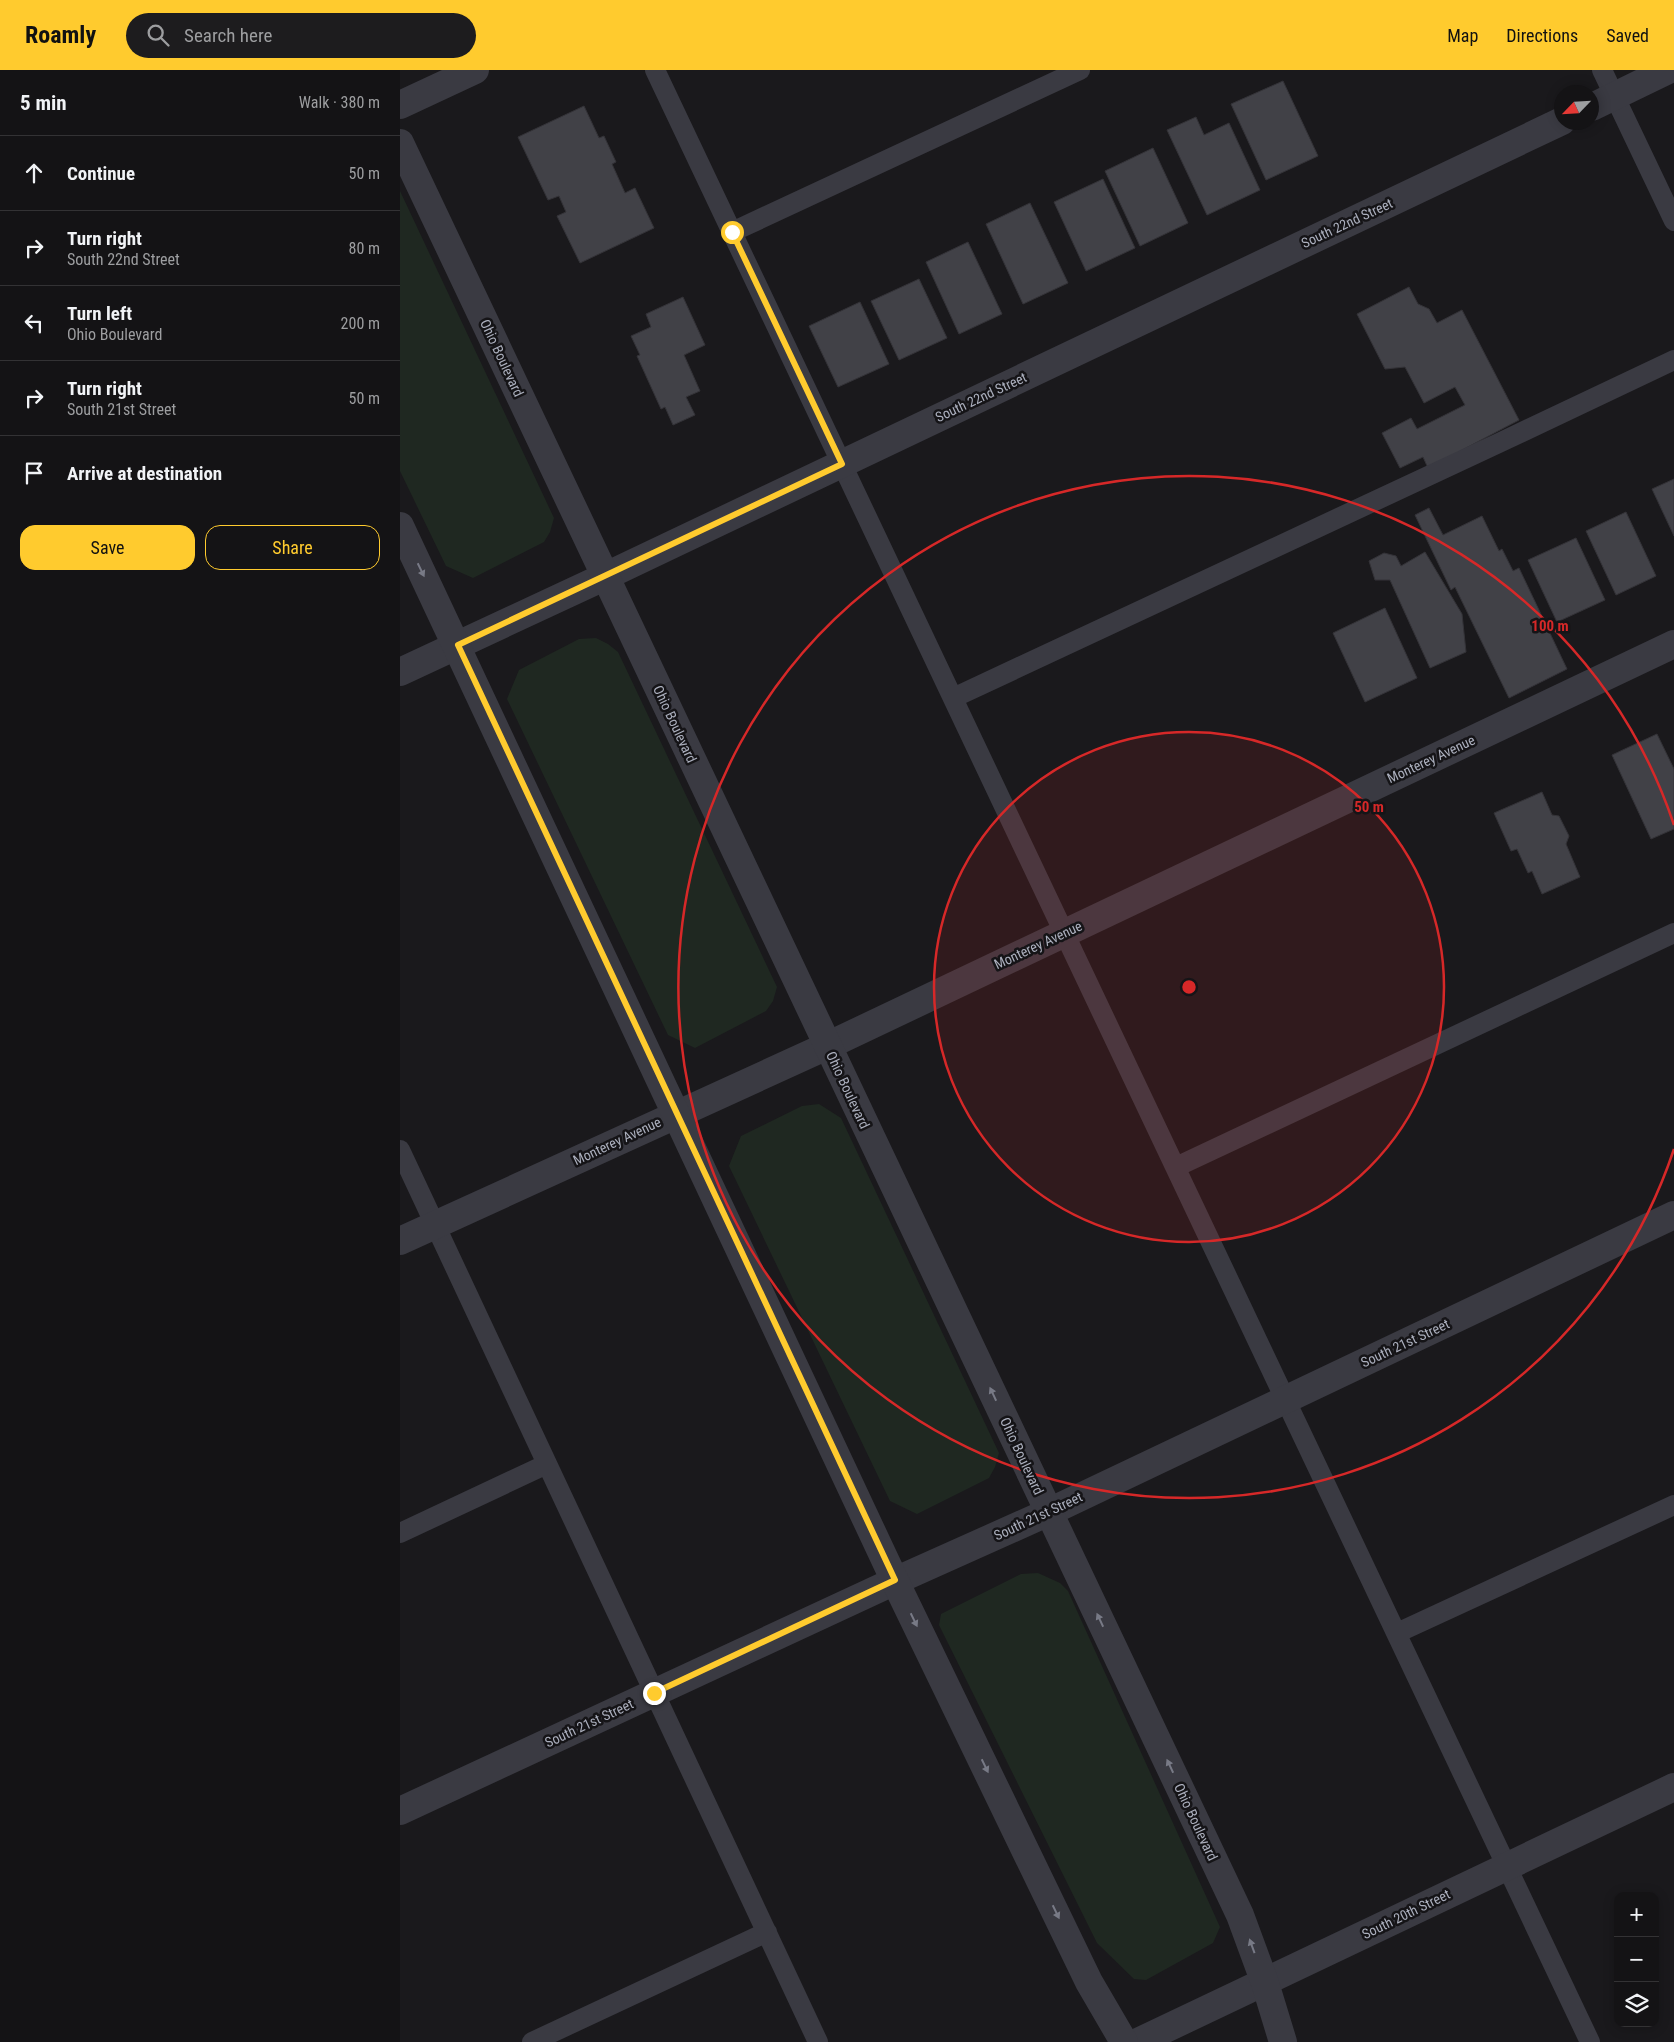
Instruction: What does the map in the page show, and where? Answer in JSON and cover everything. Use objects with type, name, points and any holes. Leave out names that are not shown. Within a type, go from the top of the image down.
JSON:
[{"type":"street","points":[[400,105],[475,70]]},
{"type":"street","points":[[1603,101],[1668,70]]},
{"type":"street","name":"South 22nd Street","points":[[400,672],[606,576],[1554,125]]},
{"type":"street","name":"Ohio Boulevard","points":[[400,143],[1240,1915],[1265,1982],[1283,2042]]},
{"type":"street","points":[[400,526],[458,645],[895,1580],[1089,1982],[1124,2042]]},
{"type":"street","name":"Monterey Avenue","points":[[400,1241],[828,1046],[1674,644]]},
{"type":"street","name":"South 21st Street","points":[[400,1811],[895,1580],[1049,1512],[1674,1216]]},
{"type":"street","name":"South 20th Street","points":[[1138,2042],[1674,1787]]},
{"type":"lane","points":[[655,70],[1590,2042]]},
{"type":"lane","points":[[732,232],[1080,70]]},
{"type":"lane","points":[[1602,70],[1603,101],[1674,221]]},
{"type":"lane","points":[[953,698],[1674,360]]},
{"type":"lane","points":[[1176,1167],[1674,933]]},
{"type":"lane","points":[[400,1150],[818,2042]]},
{"type":"lane","points":[[400,1533],[547,1464]]},
{"type":"lane","points":[[1397,1634],[1674,1505]]},
{"type":"lane","points":[[532,2042],[767,1932]]},
{"type":"shaded area","points":[[400,191],[554,518],[550,532],[544,542],[473,578],[446,566],[400,471]]},
{"type":"shaded area","points":[[596,638],[618,652],[777,987],[773,1001],[766,1011],[695,1048],[668,1035],[507,699],[519,670],[579,639]]},
{"type":"shaded area","points":[[819,1104],[841,1118],[999,1453],[989,1478],[917,1514],[890,1501],[729,1166],[741,1136],[802,1106]]},
{"type":"shaded area","points":[[1038,1573],[1060,1583],[1068,1591],[1220,1927],[1213,1943],[1146,1980],[1134,1979],[1097,1943],[939,1625],[941,1614],[1021,1574]]},
{"type":"building","points":[[1283,81],[1318,156],[1266,180],[1231,104]]},
{"type":"building","points":[[584,106],[599,138],[604,136],[616,162],[612,164],[625,193],[635,188],[654,228],[580,263],[557,216],[566,212],[559,196],[548,200],[518,137]]},
{"type":"building","points":[[1196,117],[1204,135],[1229,123],[1260,190],[1207,215],[1167,130]]},
{"type":"building","points":[[1153,148],[1188,223],[1140,246],[1105,171]]},
{"type":"building","points":[[1103,179],[1135,248],[1086,271],[1054,202]]},
{"type":"building","points":[[1030,203],[1068,283],[1023,304],[986,224]]},
{"type":"building","points":[[968,242],[1002,314],[959,334],[926,262]]},
{"type":"building","points":[[919,279],[947,338],[899,360],[871,301]]},
{"type":"building","points":[[1409,287],[1418,304],[1429,309],[1437,323],[1462,310],[1519,420],[1428,468],[1423,457],[1400,468],[1382,433],[1411,418],[1417,429],[1465,405],[1455,387],[1424,403],[1405,367],[1385,369],[1357,314]]},
{"type":"building","points":[[683,297],[705,345],[684,355],[700,391],[686,397],[695,415],[673,425],[665,407],[661,409],[637,356],[640,355],[631,336],[651,327],[646,314]]},
{"type":"building","points":[[860,302],[889,364],[838,387],[809,326]]},
{"type":"building","points":[[1674,479],[1674,536],[1652,489]]},
{"type":"building","points":[[1429,508],[1443,535],[1482,516],[1499,551],[1502,549],[1513,571],[1519,568],[1567,669],[1509,698],[1455,587],[1451,590],[1415,515]]},
{"type":"building","points":[[1626,512],[1656,576],[1616,595],[1586,531]]},
{"type":"building","points":[[1576,538],[1605,600],[1557,622],[1528,560]]},
{"type":"building","points":[[1425,552],[1462,614],[1466,652],[1430,668],[1390,580],[1375,580],[1369,561],[1384,553],[1396,556],[1401,566]]},
{"type":"building","points":[[1385,608],[1417,678],[1365,702],[1333,633]]},
{"type":"building","points":[[1657,734],[1674,769],[1674,829],[1651,839],[1612,755]]},
{"type":"building","points":[[1542,792],[1552,815],[1559,816],[1569,836],[1566,844],[1580,877],[1542,894],[1532,871],[1528,873],[1517,849],[1511,851],[1494,813]]},
{"type":"route","points":[[654,1693],[895,1580],[458,645],[842,464],[732,232]]}]
